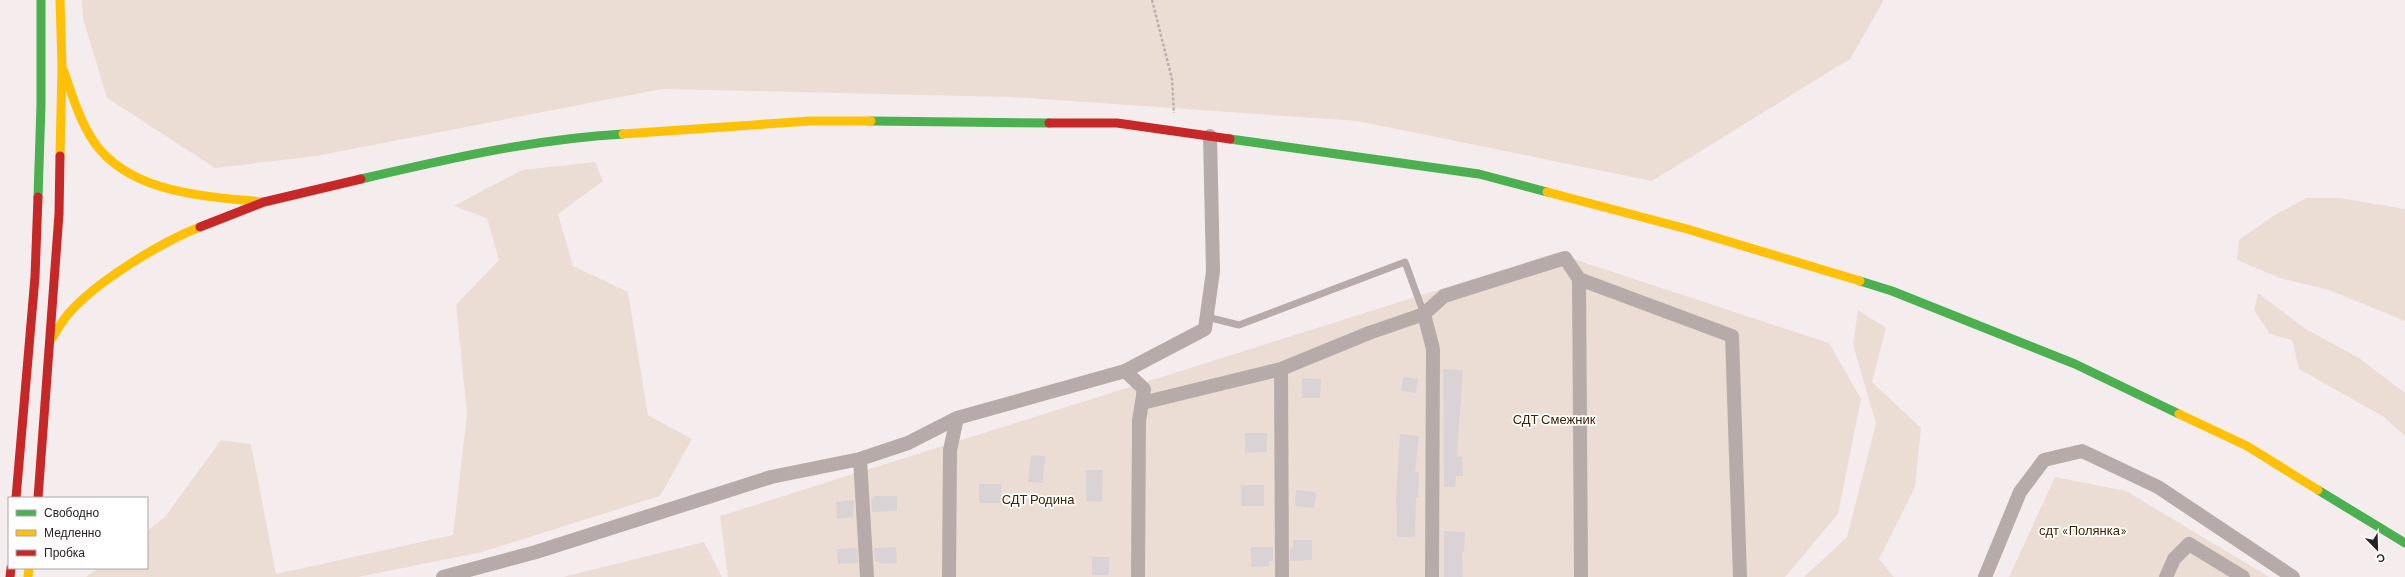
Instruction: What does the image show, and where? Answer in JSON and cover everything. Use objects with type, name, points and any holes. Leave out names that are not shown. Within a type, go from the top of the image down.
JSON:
[{"type":"main road","points":[[16,497],[35,277],[41,105],[41,0]]},
{"type":"main road","points":[[38,497],[59,214],[62,66],[60,0]]},
{"type":"main road","points":[[62,66],[80,118],[93,141],[107,156],[131,176],[166,189],[264,202]]},
{"type":"main road","points":[[50,341],[68,313],[102,283],[179,235],[264,202],[462,156],[586,136],[810,121],[1116,123],[1479,174],[1687,229],[1892,291],[2075,364],[2240,443],[2405,543]]},
{"type":"street","points":[[443,577],[536,552],[771,477],[860,459],[908,443],[957,418],[1125,371],[1205,329],[1213,271],[1210,136]]},
{"type":"street","points":[[1142,403],[1282,369],[1369,333],[1424,314],[1444,296],[1565,258],[1579,279],[1581,577]]},
{"type":"street","points":[[1579,279],[1732,336],[1740,577]]},
{"type":"street","points":[[1424,314],[1433,349],[1432,577]]},
{"type":"street","points":[[1282,369],[1282,577]]},
{"type":"street","points":[[1125,371],[1144,389],[1139,421],[1138,577]]},
{"type":"street","points":[[949,577],[950,450],[957,418]]},
{"type":"street","points":[[1985,577],[2020,492],[2044,460],[2082,451],[2158,487],[2294,577]]},
{"type":"street","points":[[860,459],[867,577]]},
{"type":"street","points":[[2166,577],[2174,559],[2189,544],[2243,577]]},
{"type":"lane","points":[[1207,317],[1239,325],[1405,262],[1424,314]]},
{"type":"path","points":[[1152,0],[1172,78],[1175,131]]},
{"type":"green space","points":[[82,0],[1884,0],[1850,59],[1652,181],[1357,121],[1011,97],[662,89],[316,156],[215,168],[107,98],[83,19]]},
{"type":"green space","points":[[595,162],[603,181],[558,214],[573,266],[628,292],[648,415],[692,439],[660,496],[482,552],[358,577],[86,577],[97,569],[148,569],[148,530],[165,517],[221,440],[251,444],[276,574],[453,535],[467,414],[456,305],[499,260],[487,218],[454,206],[522,170]]},
{"type":"green space","points":[[2306,198],[2340,198],[2405,209],[2405,321],[2329,290],[2280,278],[2237,260],[2239,240],[2273,216]]},
{"type":"green space","name":"СДТ Смежник","points":[[1555,253],[1829,343],[1861,399],[1838,514],[1785,577],[728,577],[720,516]]},
{"type":"green space","points":[[2258,293],[2304,328],[2359,358],[2405,393],[2405,436],[2384,417],[2299,369],[2292,340],[2270,334],[2254,310]]},
{"type":"green space","points":[[1858,310],[1886,328],[1872,382],[1921,428],[1915,487],[1879,559],[1894,577],[1804,577],[1847,537],[1876,423],[1853,345]]},
{"type":"green space","name":"сдт «Полянка»","points":[[2055,477],[2126,491],[2269,577],[2009,577]]},
{"type":"green space","points":[[704,542],[722,577],[563,577]]},
{"type":"building","points":[[1443,369],[1463,370],[1457,457],[1462,456],[1463,476],[1456,476],[1455,487],[1444,487]]},
{"type":"building","points":[[1403,377],[1418,379],[1416,393],[1401,391]]},
{"type":"building","points":[[1302,378],[1321,379],[1320,398],[1302,398]]},
{"type":"building","points":[[1245,433],[1267,433],[1267,452],[1245,453]]},
{"type":"building","points":[[1400,434],[1419,436],[1415,472],[1419,472],[1418,498],[1416,498],[1415,537],[1397,537],[1396,497]]},
{"type":"building","points":[[1031,455],[1045,456],[1043,483],[1028,482]]},
{"type":"building","points":[[1086,470],[1103,470],[1102,502],[1086,501]]},
{"type":"building","points":[[979,484],[1001,484],[1001,503],[979,503]]},
{"type":"building","points":[[1241,485],[1264,485],[1264,506],[1241,506]]},
{"type":"building","points":[[1296,490],[1316,492],[1314,508],[1295,506]]},
{"type":"building","points":[[875,496],[897,496],[897,511],[872,512],[871,499],[875,498]]},
{"type":"building","points":[[854,500],[853,517],[837,519],[836,502]]},
{"type":"building","points":[[1444,531],[1465,532],[1464,552],[1462,552],[1463,577],[1444,577]]},
{"type":"building","points":[[1293,540],[1312,540],[1312,560],[1290,561],[1290,547],[1293,547]]},
{"type":"building","points":[[896,547],[897,563],[879,564],[879,562],[875,562],[874,548]]},
{"type":"building","points":[[1251,547],[1273,547],[1273,561],[1269,561],[1269,566],[1251,567]]},
{"type":"building","points":[[837,549],[857,549],[858,563],[838,564]]},
{"type":"building","points":[[1092,557],[1109,557],[1109,575],[1092,575]]},
{"type":"traffic: fast","points":[[38,197],[41,105],[41,0]]},
{"type":"traffic: fast","points":[[871,121],[1049,123]]},
{"type":"traffic: fast","points":[[361,179],[458,157],[524,145],[557,140],[623,134]]},
{"type":"traffic: fast","points":[[1230,139],[1479,174],[1547,192]]},
{"type":"traffic: fast","points":[[1860,281],[1892,291],[2075,364],[2179,414]]},
{"type":"traffic: fast","points":[[2318,490],[2405,543]]},
{"type":"traffic: slow","points":[[60,0],[62,66],[60,156]]},
{"type":"traffic: slow","points":[[63,69],[76,107],[94,142],[109,159],[128,172],[148,182],[170,189],[194,194],[262,202]]},
{"type":"traffic: slow","points":[[623,134],[810,121],[871,121]]},
{"type":"traffic: slow","points":[[1547,192],[1687,229],[1860,281]]},
{"type":"traffic: slow","points":[[50,341],[69,313],[81,301],[112,276],[167,242],[200,227]]},
{"type":"traffic: slow","points":[[2179,414],[2247,446],[2318,490]]},
{"type":"traffic: slow","points":[[28,577],[29,569]]},
{"type":"traffic: jam","points":[[1049,123],[1117,123],[1230,139]]},
{"type":"traffic: jam","points":[[38,497],[59,214],[60,156]]},
{"type":"traffic: jam","points":[[200,227],[264,202],[361,179]]},
{"type":"traffic: jam","points":[[16,497],[35,277],[38,197]]},
{"type":"traffic: jam","points":[[10,577],[11,569]]},
{"type":"park label","name":"СДТ Родина","points":[[1038,499]]}]
